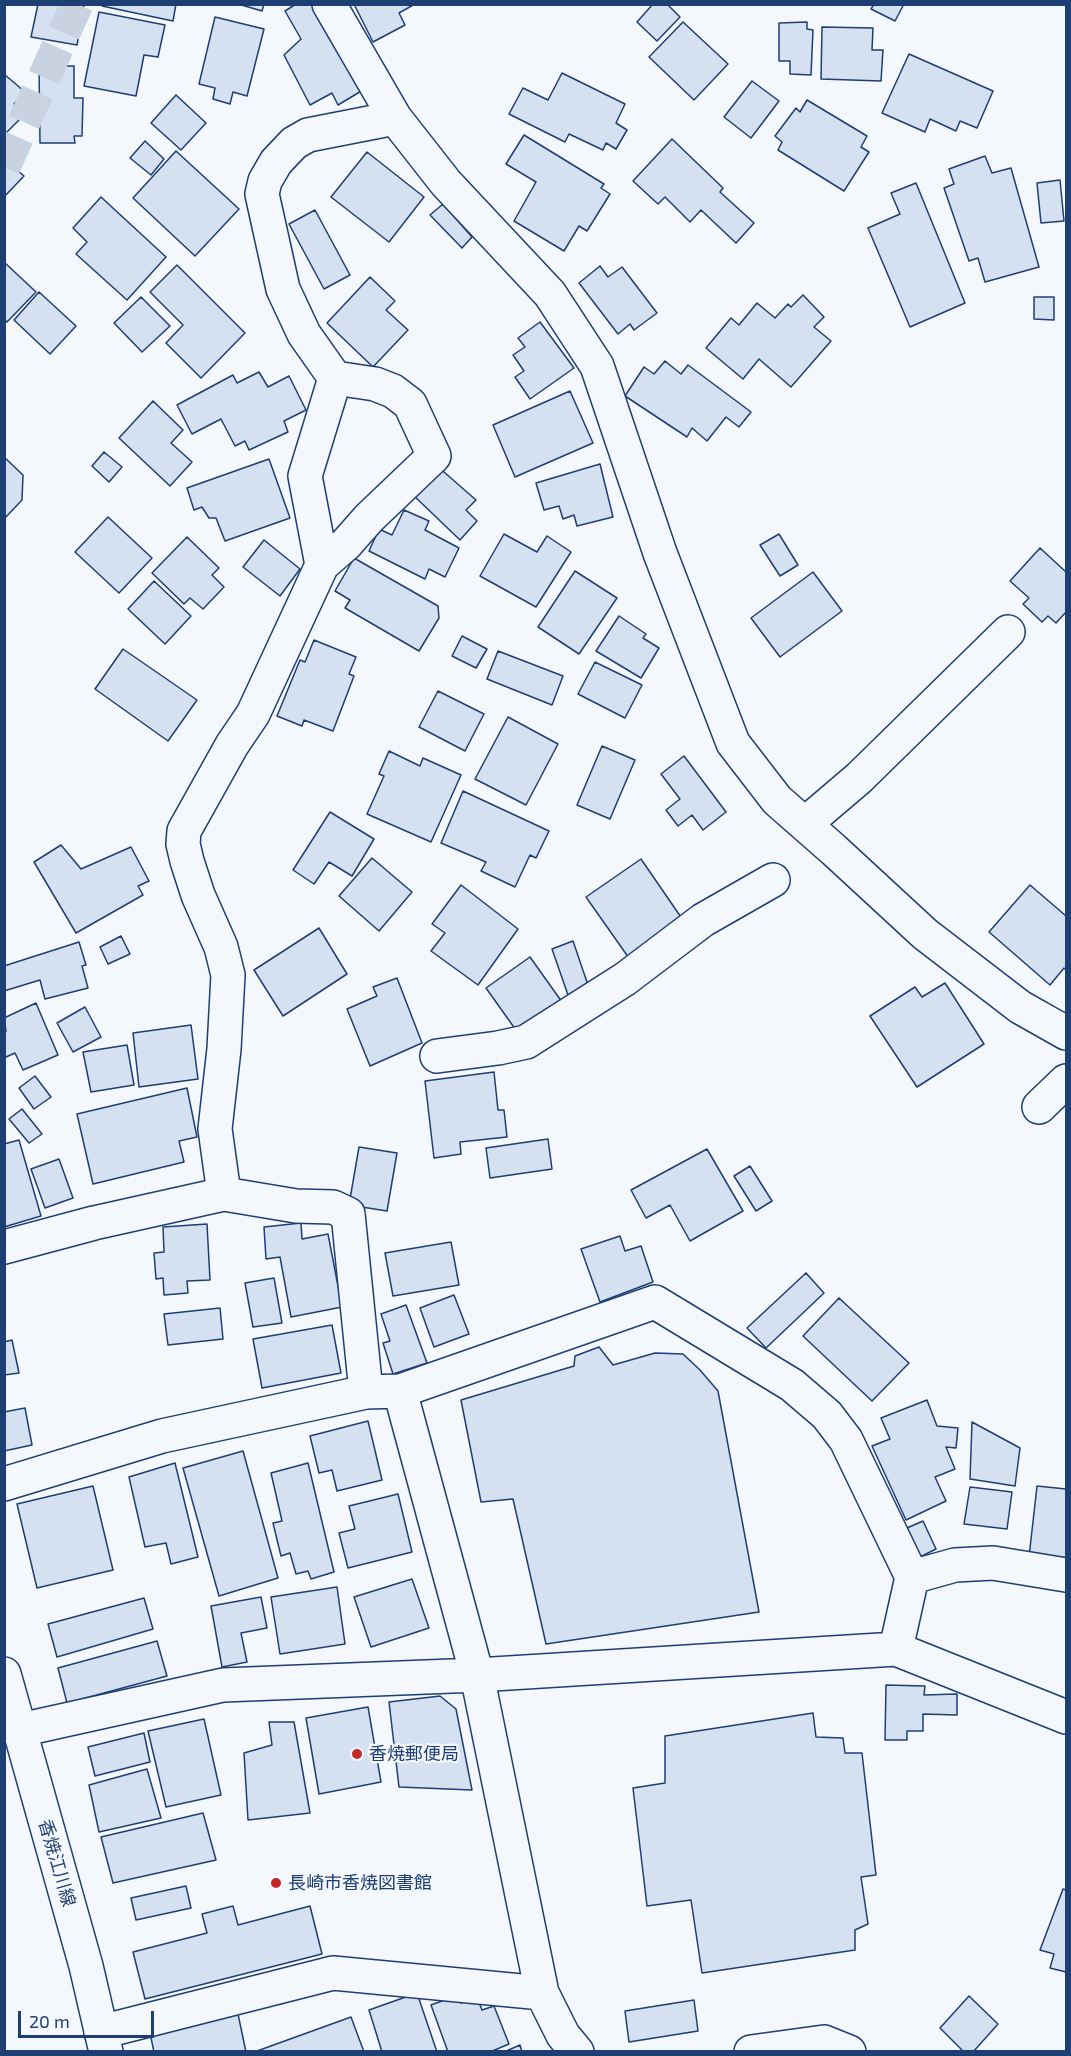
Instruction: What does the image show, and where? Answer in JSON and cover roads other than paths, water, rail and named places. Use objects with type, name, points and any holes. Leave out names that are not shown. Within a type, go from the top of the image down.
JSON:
[{"type":"street","points":[[329,4],[395,118],[446,183],[550,294],[597,366],[660,553],[733,743],[777,800],[925,934],[1020,1007],[1066,1033]]},
{"type":"street","points":[[224,1194],[215,1129],[224,1049],[228,975],[221,947],[198,895],[187,861],[183,844],[184,831],[227,753],[253,714],[322,565],[434,456],[410,404],[393,391],[375,384],[335,378],[304,334],[283,289],[262,194],[265,181],[276,162],[294,143],[308,135],[395,118]]},
{"type":"street","points":[[322,565],[305,476],[335,378]]},
{"type":"street","points":[[805,824],[859,778],[1008,632]]},
{"type":"street","points":[[437,1056],[526,1042],[625,979],[703,920],[773,880]]},
{"type":"street","points":[[1039,1107],[1066,1082]]},
{"type":"street","points":[[4,1247],[94,1223],[224,1194],[296,1206],[333,1207],[348,1214],[366,1392]]},
{"type":"street","points":[[4,1484],[162,1436],[366,1392],[400,1391],[655,1302],[792,1385],[827,1414],[846,1440],[912,1577],[896,1649]]},
{"type":"street","points":[[400,1391],[477,1675],[542,1994],[563,2035],[577,2052]]},
{"type":"street","points":[[912,1577],[955,1565],[993,1563],[1066,1575]]},
{"type":"street","points":[[20,1730],[224,1685],[477,1675],[896,1649],[1066,1717]]},
{"type":"street","name":"香焼江川線","points":[[4,1674],[86,1966],[104,2042]]},
{"type":"street","points":[[104,2042],[333,1972],[542,1994]]},
{"type":"street","points":[[751,2052],[824,2042],[849,2052]]},
{"type":"tunnel","points":[[4,167],[77,4]]},
{"type":"place","name":"香焼郵便局","points":[[357,1754]]},
{"type":"place","name":"長崎市香焼図書館","points":[[276,1883]]}]
